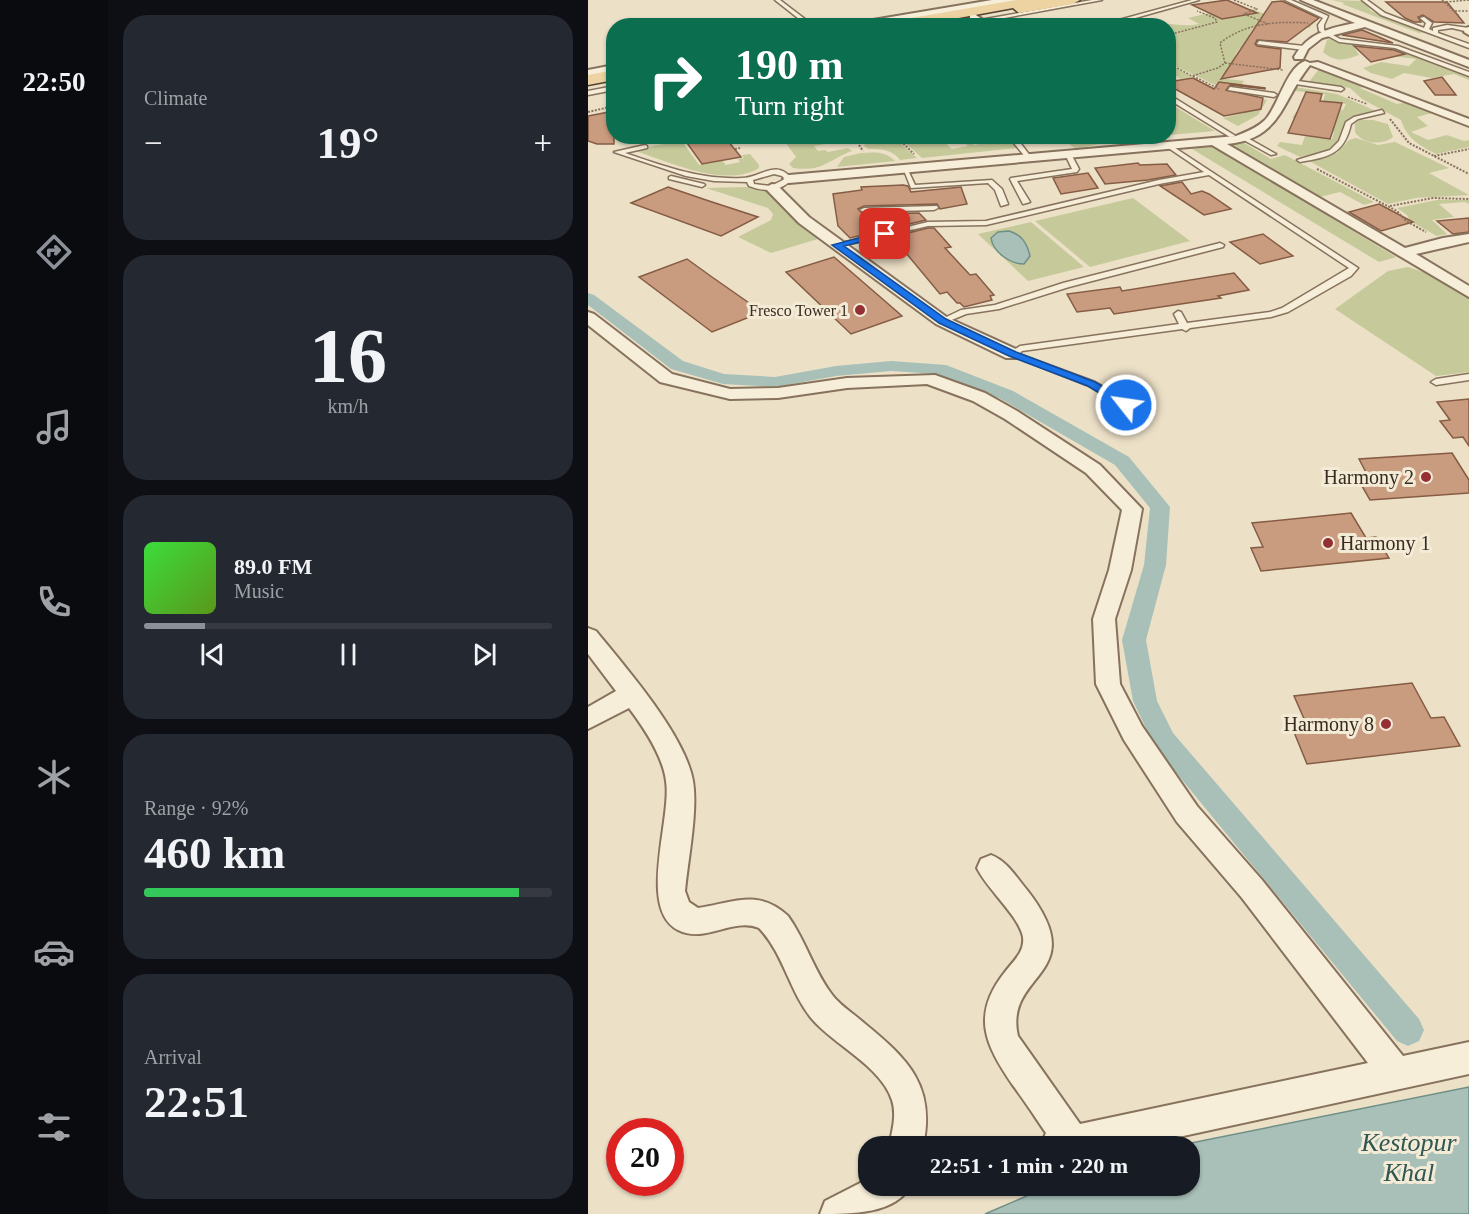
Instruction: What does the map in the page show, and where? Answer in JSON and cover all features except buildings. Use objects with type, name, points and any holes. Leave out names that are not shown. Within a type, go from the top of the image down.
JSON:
[{"type":"main road","points":[[934,18],[1039,0]]},
{"type":"main road","points":[[982,18],[1073,0]]},
{"type":"main road","points":[[588,80],[606,77]]},
{"type":"main road","points":[[588,88],[606,87]]},
{"type":"street","points":[[906,18],[1008,0]]},
{"type":"street","points":[[1305,0],[1469,64]]},
{"type":"street","points":[[1320,0],[1469,58]]},
{"type":"street","points":[[1325,31],[1365,24]]},
{"type":"street","points":[[1325,31],[1376,28]]},
{"type":"street","points":[[1176,142],[1237,136],[1257,124],[1266,113],[1274,95],[1322,41],[1325,31]]},
{"type":"street","points":[[1307,59],[1469,117]]},
{"type":"street","points":[[1307,59],[1469,123]]},
{"type":"street","points":[[588,74],[606,71]]},
{"type":"street","points":[[901,168],[923,163],[1169,146],[1237,136],[1265,126],[1275,114],[1289,77]]},
{"type":"street","points":[[1214,141],[1469,292]]},
{"type":"street","points":[[1016,351],[946,319],[840,244],[791,208],[781,182],[1153,144]]},
{"type":"street","points":[[1404,253],[1443,242],[1469,238]]},
{"type":"street","points":[[588,317],[666,378],[730,394],[778,393],[848,383],[929,379],[979,397],[1093,469],[1132,508],[1120,570],[1104,619],[1108,684],[1134,733],[1186,814],[1252,889],[1397,1074]]},
{"type":"street","points":[[588,637],[645,711],[675,763],[680,782],[670,891],[673,906],[680,917],[693,922],[750,913],[767,916],[778,928],[824,1008],[881,1060],[896,1077],[906,1093],[912,1119],[908,1136]]},
{"type":"street","points":[[588,719],[632,694]]},
{"type":"street","points":[[990,868],[1030,921],[1038,937],[1038,950],[999,1009],[998,1027],[1004,1043],[1060,1136]]},
{"type":"street","points":[[1103,1136],[1469,1058]]},
{"type":"street","points":[[838,1214],[872,1196]]},
{"type":"lane","points":[[777,0],[801,18]]},
{"type":"lane","points":[[983,18],[1100,0]]},
{"type":"lane","points":[[1130,18],[1162,10],[1167,6],[1197,0]]},
{"type":"lane","points":[[1287,0],[1326,17],[1325,31],[1356,43],[1396,46],[1469,75]]},
{"type":"lane","points":[[1364,0],[1371,4],[1373,9],[1426,30],[1437,37],[1469,44]]},
{"type":"lane","points":[[1371,4],[1377,0]]},
{"type":"lane","points":[[1422,18],[1429,23],[1426,30]]},
{"type":"lane","points":[[1437,37],[1435,29],[1439,27],[1457,27],[1469,31]]},
{"type":"lane","points":[[1259,43],[1307,59]]},
{"type":"lane","points":[[1289,77],[1341,89]]},
{"type":"lane","points":[[588,93],[606,88]]},
{"type":"lane","points":[[1230,89],[1274,95]]},
{"type":"lane","points":[[1176,101],[1273,154]]},
{"type":"lane","points":[[1299,160],[1335,152],[1342,144],[1348,123],[1356,118],[1382,112]]},
{"type":"lane","points":[[1018,144],[1028,156]]},
{"type":"lane","points":[[1016,351],[1255,317],[1285,310],[1348,274],[1354,268],[1169,146]]},
{"type":"lane","points":[[645,147],[617,152],[701,177],[750,182],[760,188],[781,182]]},
{"type":"lane","points":[[1026,202],[1013,179],[1075,171],[1068,154]]},
{"type":"lane","points":[[901,168],[913,187],[990,181],[998,189],[1004,204]]},
{"type":"lane","points":[[670,178],[704,185],[750,182],[757,175],[769,172],[781,182]]},
{"type":"lane","points":[[840,244],[928,224],[986,223],[1159,182],[1209,173]]},
{"type":"lane","points":[[864,210],[934,208]]},
{"type":"lane","points":[[946,319],[964,312],[996,307],[1066,285],[1220,245]]},
{"type":"lane","points":[[1178,314],[1186,327]]},
{"type":"lane","points":[[1016,351],[1092,384],[1141,409]]},
{"type":"lane","points":[[1436,382],[1469,377]]},
{"type":"path","points":[[1234,0],[1257,9],[1244,14],[1269,25]]},
{"type":"path","points":[[1453,3],[1446,2],[1469,0]]},
{"type":"path","points":[[1176,34],[1216,22],[1215,18],[1177,4]]},
{"type":"path","points":[[1454,11],[1469,12]]},
{"type":"path","points":[[1225,63],[1220,44],[1234,32],[1300,22],[1325,31]]},
{"type":"path","points":[[1176,67],[1192,76],[1218,68],[1225,63],[1289,77]]},
{"type":"path","points":[[588,112],[606,107]]},
{"type":"path","points":[[904,144],[923,163]]},
{"type":"path","points":[[859,145],[863,151]]},
{"type":"path","points":[[735,149],[740,148]]},
{"type":"path","points":[[1434,156],[1469,149]]},
{"type":"path","points":[[1299,160],[1389,206],[1406,221],[1443,242]]},
{"type":"path","points":[[1389,206],[1433,198],[1469,199]]},
{"type":"green space","points":[[1332,0],[1364,1],[1371,11],[1426,32],[1419,33],[1342,4],[1345,3]]},
{"type":"green space","points":[[1251,9],[1283,18],[1317,15],[1320,17],[1309,28],[1287,26],[1281,31],[1253,28],[1249,34],[1272,37],[1269,43],[1251,41],[1249,44],[1267,46],[1263,51],[1240,48],[1235,55],[1259,59],[1250,74],[1225,72],[1220,78],[1244,81],[1239,89],[1217,86],[1176,66],[1176,25],[1199,24],[1188,18],[1213,12],[1222,15]]},
{"type":"green space","points":[[1332,38],[1395,47],[1469,76],[1469,80],[1454,74],[1432,78],[1404,73],[1392,79],[1371,73],[1363,68],[1381,62],[1409,66],[1416,59],[1384,55],[1375,46],[1354,47],[1359,55],[1336,59],[1323,52],[1327,40]]},
{"type":"green space","points":[[1176,68],[1221,92],[1267,100],[1258,115],[1238,126],[1223,118],[1244,113],[1208,93],[1184,95],[1201,91],[1202,82],[1193,77],[1181,79],[1176,76]]},
{"type":"green space","points":[[1319,69],[1366,86],[1360,88],[1397,104],[1407,102],[1432,113],[1417,117],[1428,126],[1411,132],[1428,140],[1447,135],[1464,141],[1469,140],[1469,147],[1436,154],[1410,137],[1401,120],[1362,99],[1350,88],[1309,82]]},
{"type":"green space","points":[[1295,87],[1337,94],[1376,111],[1352,117],[1345,122],[1338,143],[1322,153],[1300,157],[1277,146],[1280,142],[1302,145],[1305,136],[1332,139],[1334,132],[1309,128],[1312,121],[1292,118],[1296,112],[1316,114],[1319,107],[1343,110],[1346,104],[1323,101],[1325,94],[1296,91]]},
{"type":"green space","points":[[1176,107],[1215,131],[1176,134]]},
{"type":"green space","points":[[1359,120],[1373,120],[1388,124],[1393,137],[1378,143],[1362,139],[1355,132],[1355,124]]},
{"type":"green space","points":[[1356,138],[1378,145],[1395,142],[1449,168],[1429,173],[1469,195],[1416,198],[1388,204],[1309,161],[1337,153],[1349,140]]},
{"type":"green space","points":[[1241,141],[1271,159],[1285,155],[1374,202],[1364,205],[1340,192],[1320,197],[1228,145]]},
{"type":"green space","points":[[663,144],[684,144],[699,165],[716,162],[715,158],[720,158],[726,165],[740,162],[738,159],[744,158],[742,155],[750,154],[759,168],[745,174],[730,176],[713,174],[679,166],[633,150]]},
{"type":"green space","points":[[787,144],[825,144],[814,146],[818,151],[828,152],[848,148],[852,151],[824,165],[803,169],[793,168],[789,164],[796,157]]},
{"type":"green space","points":[[902,144],[917,158],[900,160],[890,152],[868,149],[863,145]]},
{"type":"green space","points":[[907,144],[946,144],[952,149],[968,146],[965,144],[1013,144],[1017,148],[922,158]]},
{"type":"green space","points":[[1069,144],[1098,144],[1076,149]]},
{"type":"green space","points":[[1212,146],[1396,257],[1379,262],[1192,149]]},
{"type":"green space","points":[[861,153],[884,154],[895,161],[837,167],[844,157]]},
{"type":"green space","points":[[746,187],[770,191],[818,239],[771,253],[738,237],[771,220],[773,214],[768,208],[706,188]]},
{"type":"green space","points":[[1133,198],[1190,241],[1090,267],[1035,221]]},
{"type":"green space","points":[[1437,200],[1469,200],[1469,204],[1465,202],[1439,204],[1454,217],[1432,220],[1447,234],[1437,236],[1410,221],[1407,215],[1397,208]]},
{"type":"green space","points":[[1031,222],[1084,267],[1028,281],[978,234]]},
{"type":"green space","points":[[1408,267],[1436,276],[1469,295],[1469,372],[1436,376],[1335,309],[1388,271]]},
{"type":"water","points":[[1009,231],[1021,237],[1027,247],[1030,256],[1024,264],[1013,262],[1003,256],[992,243],[991,238],[998,232]]},
{"type":"water","name":"Kestopur Khal","points":[[1469,1087],[1469,1214],[985,1214],[1027,1196],[1200,1196],[1200,1141]]},
{"type":"waterway","points":[[588,298],[677,365],[723,379],[775,382],[836,371],[891,366],[940,369],[1007,395],[1122,461],[1160,507],[1155,565],[1134,640],[1145,701],[1164,740],[1408,1030]]},
{"type":"place","name":"Fresco Tower 1","points":[[860,310]]},
{"type":"place","name":"Harmony 2","points":[[1426,477]]},
{"type":"place","name":"Harmony 1","points":[[1328,543]]},
{"type":"place","name":"Harmony 8","points":[[1386,724]]},
{"type":"route","points":[[885,234],[837,245],[942,321],[1012,354],[1092,384],[1126,405]]}]
